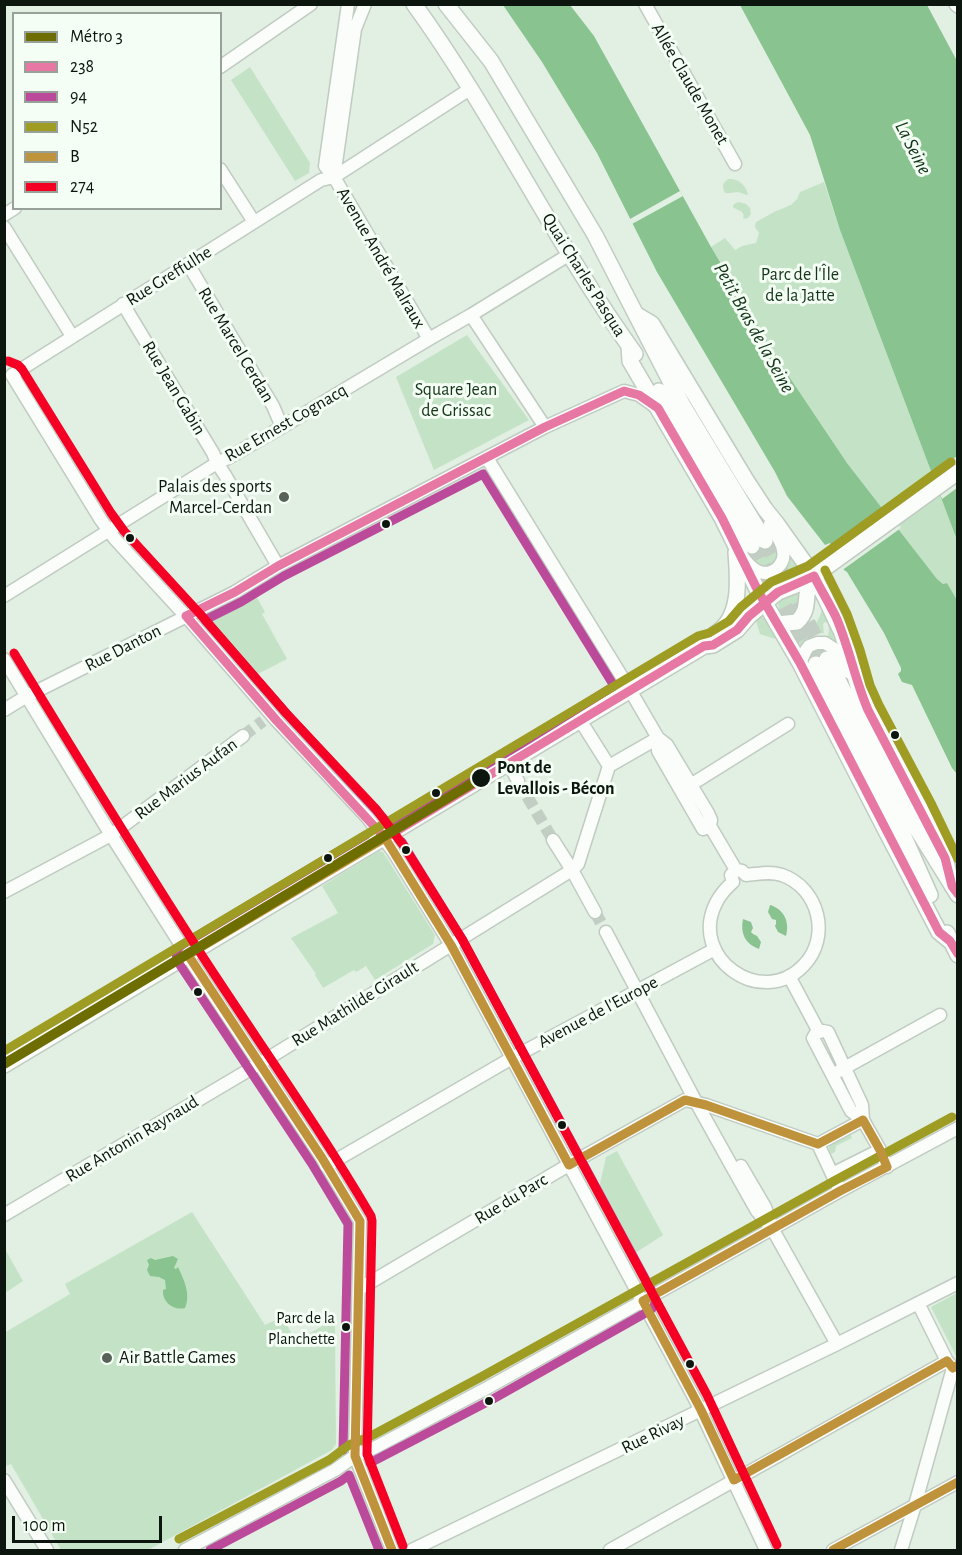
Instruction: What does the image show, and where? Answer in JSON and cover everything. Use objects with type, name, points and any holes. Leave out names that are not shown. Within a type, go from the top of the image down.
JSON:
[{"type":"main road","name":"Quai Charles Pasqua","points":[[414,4],[442,42],[570,254],[674,414],[748,547]]},
{"type":"main road","name":"Quai Charles Pasqua","points":[[446,4],[490,61],[595,235],[683,406],[748,547]]},
{"type":"main road","points":[[637,315],[652,324],[765,509],[818,573],[849,654],[859,690],[945,858],[955,890]]},
{"type":"main road","points":[[629,346],[630,361],[722,518],[748,547],[765,603],[800,663],[939,932],[954,948]]},
{"type":"main road","points":[[4,1065],[704,646],[713,645],[736,630],[749,616],[783,589],[818,573],[957,472]]},
{"type":"main road","points":[[704,646],[710,637],[727,625],[732,615],[748,547]]},
{"type":"main road","points":[[777,624],[795,623],[803,616],[807,608],[807,595],[818,573]]},
{"type":"main road","points":[[954,948],[822,661],[907,813],[955,890]]},
{"type":"street","points":[[222,66],[310,4]]},
{"type":"street","points":[[335,4],[347,10]]},
{"type":"street","name":"Avenue André Malraux","points":[[334,177],[355,29],[365,4]]},
{"type":"street","name":"Allée Claude Monet","points":[[645,4],[735,164]]},
{"type":"street","name":"Avenue André Malraux","points":[[347,10],[325,166],[334,177],[429,339]]},
{"type":"street","name":"Rue Greffulhe","points":[[8,374],[321,180],[334,177],[470,89]]},
{"type":"street","points":[[222,172],[254,222]]},
{"type":"street","points":[[4,227],[72,336]]},
{"type":"street","name":"Rue Ernest Cognacq","points":[[4,596],[217,463],[282,427],[570,254]]},
{"type":"street","name":"Rue Marcel Cerdan","points":[[188,264],[273,406],[282,427]]},
{"type":"street","name":"Rue Jean Gabin","points":[[123,304],[278,566]]},
{"type":"street","points":[[471,315],[545,427]]},
{"type":"street","points":[[8,374],[115,539],[186,616],[267,718],[367,817],[385,838],[451,945],[643,1301],[701,1410],[766,1551]]},
{"type":"street","name":"Rue Danton","points":[[4,710],[27,696],[235,592],[278,566],[545,427],[624,391],[639,395],[658,408]]},
{"type":"street","points":[[487,458],[658,738],[658,751],[686,788],[703,830],[710,826],[738,876]]},
{"type":"street","points":[[748,547],[753,569],[764,573],[774,571],[783,561],[783,549],[765,509]]},
{"type":"street","points":[[800,663],[809,646],[821,642],[833,648],[846,671],[854,675]]},
{"type":"street","points":[[4,659],[111,834],[360,1221],[355,1456],[392,1551]]},
{"type":"street","points":[[580,720],[609,766]]},
{"type":"street","points":[[686,788],[788,724]]},
{"type":"street","name":"Rue Marius Aufan","points":[[4,892],[111,834],[243,736]]},
{"type":"street","points":[[572,870],[578,864],[609,766],[658,738]]},
{"type":"street","points":[[508,764],[518,781]]},
{"type":"street","points":[[553,840],[595,912]]},
{"type":"street","name":"Rue Mathilde Girault","points":[[259,1064],[572,870]]},
{"type":"street","points":[[773,873],[791,880],[807,892],[816,909],[819,929],[815,948],[805,964],[789,976],[771,982],[744,978],[728,968],[715,949],[710,928],[712,911],[721,894],[738,876],[773,873]]},
{"type":"street","points":[[606,932],[637,992],[701,1103],[765,1207],[773,1230],[837,1344]]},
{"type":"street","name":"Avenue de l'Europe","points":[[326,1166],[512,1058],[715,949]]},
{"type":"street","points":[[789,976],[819,1032]]},
{"type":"street","points":[[833,1075],[940,1016]]},
{"type":"street","points":[[863,1120],[862,1105],[828,1032],[816,1033],[813,1038],[851,1111],[863,1120],[887,1167]]},
{"type":"street","name":"Rue Antonin Raynaud","points":[[4,1215],[259,1064]]},
{"type":"street","name":"Rue du Parc","points":[[359,1289],[569,1165],[686,1100],[701,1103]]},
{"type":"street","points":[[701,1103],[818,1144],[840,1191]]},
{"type":"street","points":[[701,1103],[757,1211],[773,1230]]},
{"type":"street","points":[[818,1144],[863,1120]]},
{"type":"street","points":[[185,1551],[335,1470],[355,1456],[487,1388],[957,1128]]},
{"type":"street","points":[[832,1174],[880,1150]]},
{"type":"street","name":"Rue Rivay","points":[[412,1551],[957,1283]]},
{"type":"street","points":[[901,1551],[952,1365],[918,1303]]},
{"type":"street","points":[[610,1551],[734,1480],[952,1365]]},
{"type":"street","points":[[4,1480],[9,1499],[47,1551]]},
{"type":"street","points":[[833,1551],[957,1482]]},
{"type":"green space","points":[[250,67],[310,163],[309,173],[295,181],[231,80]]},
{"type":"green space","points":[[728,179],[741,182],[748,194],[725,193],[723,184]]},
{"type":"green space","name":"Parc de l'Île de la Jatte","points":[[824,182],[957,540],[957,600],[947,583],[943,584],[937,579],[847,463],[786,372],[711,247],[725,238],[735,250],[756,243],[759,233],[755,227],[756,222],[791,205],[800,192]]},
{"type":"green space","points":[[739,202],[750,208],[751,214],[748,218],[743,219],[742,213],[733,207]]},
{"type":"green space","name":"Square Jean de Grissac","points":[[467,335],[529,420],[434,470],[396,377]]},
{"type":"green space","points":[[773,540],[780,550],[777,562],[765,569],[752,562],[749,555],[764,556],[772,549]]},
{"type":"green space","points":[[788,552],[799,565],[762,587],[758,577]]},
{"type":"green space","points":[[800,591],[797,614],[784,616],[780,614],[778,605],[781,597]]},
{"type":"green space","points":[[255,594],[265,612],[262,614],[287,659],[252,677],[209,629],[208,624],[212,616]]},
{"type":"green space","points":[[823,606],[836,641],[827,638],[828,623],[825,622],[823,624],[824,633],[813,634],[800,650],[793,638],[805,634],[813,627]]},
{"type":"green space","points":[[760,616],[768,622],[777,638],[760,634],[755,618]]},
{"type":"green space","points":[[379,851],[383,852],[435,935],[433,944],[375,980],[366,966],[356,972],[354,970],[323,988],[291,938],[338,913],[322,886]]},
{"type":"green space","points":[[849,1131],[852,1138],[836,1146],[835,1152],[831,1154],[830,1143]]},
{"type":"green space","points":[[617,1151],[663,1235],[629,1257],[597,1197],[606,1157]]},
{"type":"green space","name":"Parc de la Planchette","points":[[192,1212],[265,1325],[282,1317],[296,1341],[329,1322],[335,1326],[336,1444],[332,1450],[148,1550],[61,1550],[11,1464],[6,1466],[5,1464],[4,1333],[70,1294],[65,1284]]},
{"type":"green space","points":[[5,1249],[23,1281],[4,1293]]},
{"type":"green space","points":[[957,1293],[958,1355],[956,1356],[931,1307]]},
{"type":"water","name":"Petit Bras de la Seine","points":[[503,5],[570,5],[594,36],[711,247],[786,372],[847,463],[937,579],[943,584],[947,583],[957,600],[957,774],[912,685],[902,682],[898,674],[901,668],[884,633],[844,570],[830,543],[825,545],[787,496],[657,272],[597,153],[542,62]]},
{"type":"water","name":"La Seine","points":[[740,5],[927,5],[957,61],[957,540],[840,230],[810,135]]},
{"type":"water","points":[[770,905],[785,917],[786,936],[778,932],[775,926],[776,920],[772,919],[768,912]]},
{"type":"water","points":[[743,919],[751,922],[753,928],[751,932],[761,942],[759,949],[747,941],[742,929]]},
{"type":"water","points":[[173,1256],[178,1259],[174,1268],[178,1267],[186,1287],[187,1303],[185,1308],[181,1309],[169,1305],[164,1298],[165,1280],[150,1276],[147,1270],[149,1265],[147,1260]]},
{"type":"pier","points":[[680,191],[683,196],[632,224],[630,219]]},
{"type":"pier","points":[[957,456],[957,488],[942,499],[933,474]]},
{"type":"pier","points":[[886,508],[901,528],[841,571],[831,550]]},
{"type":"tunnel","points":[[765,541],[827,659]]},
{"type":"tunnel","points":[[752,546],[816,664]]},
{"type":"tunnel","points":[[243,736],[263,721]]},
{"type":"tunnel","points":[[518,781],[553,840]]},
{"type":"tunnel","points":[[595,912],[606,932]]},
{"type":"metro line","name":"3","points":[[4,1064],[481,778]]},
{"type":"transit line","name":"274","points":[[8,361],[22,369],[124,531],[286,713],[376,809],[403,845],[462,939],[707,1395],[777,1545]]},
{"type":"transit line","name":"238","points":[[186,616],[545,427],[624,391],[639,395],[658,408],[722,518],[758,591],[800,663],[939,932],[950,941],[958,954]]},
{"type":"transit line","name":"N52","points":[[4,1051],[698,636],[709,633],[729,621],[741,607],[771,582],[808,566],[951,462]]},
{"type":"transit line","name":"94","points":[[483,474],[614,686],[388,823],[286,713],[205,620],[284,576],[483,474]]},
{"type":"transit line","name":"N52","points":[[825,570],[847,614],[870,685],[879,705],[958,859]]},
{"type":"transit line","name":"238","points":[[814,576],[836,617],[868,710],[945,858],[952,886],[958,894]]},
{"type":"transit line","name":"238","points":[[385,838],[704,646],[713,645],[737,630],[749,616],[778,592],[814,576]]},
{"type":"transit line","name":"238","points":[[186,616],[277,721],[385,838]]},
{"type":"transit line","name":"274","points":[[14,653],[155,882],[310,1118],[371,1216],[367,1454],[403,1546]]},
{"type":"transit line","name":"94","points":[[343,1450],[348,1224],[312,1164],[178,962],[176,955],[178,948],[182,945],[366,835]]},
{"type":"transit line","name":"B","points":[[392,1550],[355,1456],[360,1221],[322,1158],[188,955],[385,838],[451,945],[569,1165],[685,1100],[706,1105],[818,1144],[863,1120],[880,1150],[887,1167],[643,1301],[701,1410],[734,1480],[947,1361],[953,1368],[958,1365]]},
{"type":"transit line","name":"94","points":[[370,1463],[493,1399],[649,1311],[655,1302],[654,1295],[462,939],[402,842]]},
{"type":"transit line","name":"N52","points":[[179,1539],[329,1460],[349,1445],[369,1437],[481,1377],[952,1117]]},
{"type":"transit line","name":"94","points":[[210,1550],[349,1475],[379,1550]]},
{"type":"transit line","name":"B","points":[[833,1550],[958,1482]]},
{"type":"place","name":"Palais des sports Marcel-Cerdan","points":[[284,497]]},
{"type":"place","name":"Pont de Levallois - Bécon","points":[[481,778]]},
{"type":"place","name":"Parc de la Planchette","points":[[346,1327]]},
{"type":"place","name":"Air Battle Games","points":[[107,1358]]}]
